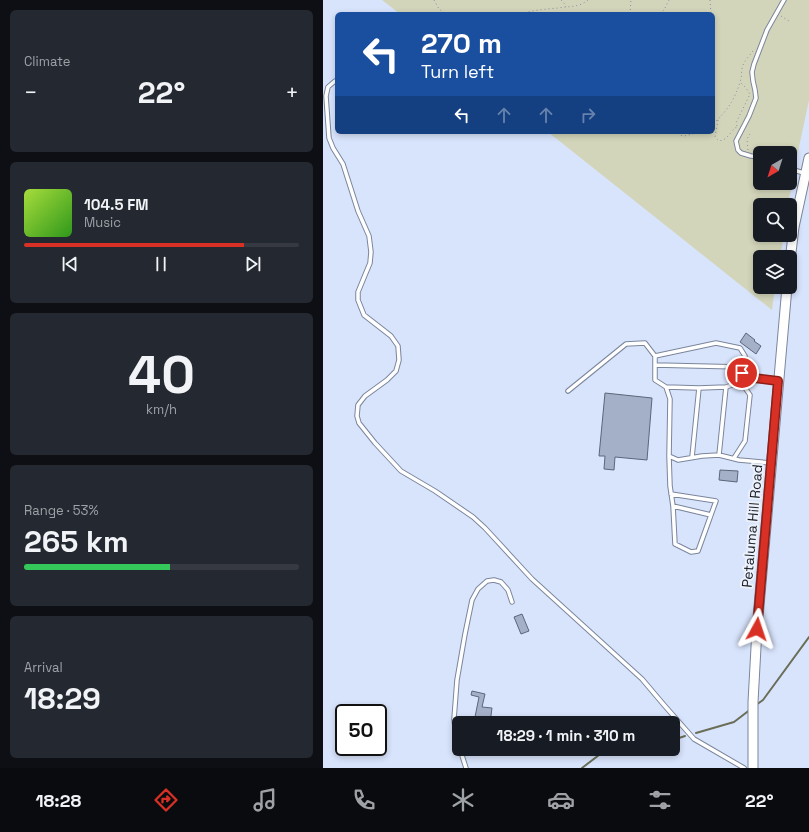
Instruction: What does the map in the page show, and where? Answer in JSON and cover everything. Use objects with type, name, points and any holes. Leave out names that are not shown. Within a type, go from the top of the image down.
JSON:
[{"type":"main road","points":[[792,250],[795,228],[806,188],[809,158]]},
{"type":"main road","name":"Petaluma Hill Road","points":[[753,768],[753,707],[757,629],[786,294]]},
{"type":"lane","points":[[753,156],[741,153],[738,150],[736,141],[749,116],[756,98],[752,72],[754,64],[767,30],[785,0]]},
{"type":"lane","points":[[335,81],[328,87],[326,96],[329,138],[333,148],[343,164],[358,211],[369,236],[371,252],[370,263],[358,292],[358,300],[363,315],[391,336],[398,346],[399,360],[396,371],[387,380],[365,396],[358,405],[357,416],[359,423],[401,471],[435,491],[473,517],[485,528],[532,579],[642,679],[694,739],[744,768]]},
{"type":"lane","points":[[797,169],[807,170]]},
{"type":"lane","points":[[568,391],[625,344],[645,343],[655,356],[655,380],[666,387],[725,387],[741,382],[746,377]]},
{"type":"lane","points":[[655,356],[716,343],[740,348],[745,356],[741,367],[742,373],[746,377],[778,381]]},
{"type":"lane","points":[[655,365],[741,367]]},
{"type":"lane","points":[[734,458],[745,441],[750,395],[741,382]]},
{"type":"lane","points":[[666,387],[670,399],[669,456],[671,494],[675,544],[691,552],[698,551],[716,501],[671,494]]},
{"type":"lane","points":[[719,455],[725,387]]},
{"type":"lane","points":[[692,458],[699,388]]},
{"type":"lane","points":[[669,456],[678,460],[719,455],[771,464]]},
{"type":"lane","points":[[673,506],[711,515]]},
{"type":"lane","points":[[454,716],[457,680],[472,600],[478,589],[487,582],[494,580],[501,582],[513,602]]},
{"type":"lane","points":[[462,756],[466,768]]},
{"type":"path","points":[[434,0],[439,9],[443,12]]},
{"type":"path","points":[[561,0],[566,7]]},
{"type":"path","points":[[532,12],[559,7],[575,6],[588,0]]},
{"type":"path","points":[[630,12],[631,0]]},
{"type":"path","points":[[662,12],[669,0]]},
{"type":"path","points":[[710,0],[711,12]]},
{"type":"path","points":[[780,15],[789,21]]},
{"type":"path","points":[[715,122],[729,108],[740,82],[744,63],[754,50]]},
{"type":"path","points":[[718,119],[715,137],[719,141],[724,140],[737,127],[736,123],[750,94],[740,82]]},
{"type":"path","points":[[680,134],[684,136],[692,134]]},
{"type":"path","points":[[748,150],[747,139],[750,134]]},
{"type":"green space","points":[[382,0],[809,0],[809,100],[797,157],[797,146],[753,146],[753,190],[791,190],[789,198],[753,198],[753,242],[783,242],[781,250],[753,250],[753,294],[774,294],[772,310],[551,134],[715,134],[715,12],[397,12]]},
{"type":"building","points":[[746,333],[761,346],[756,354],[740,342]]},
{"type":"building","points":[[605,393],[652,398],[647,460],[615,457],[614,470],[604,469],[605,456],[599,456]]},
{"type":"building","points":[[720,470],[738,471],[737,482],[719,480]]},
{"type":"building","points":[[522,614],[529,631],[521,634],[514,617]]},
{"type":"building","points":[[472,691],[485,694],[482,707],[492,708],[491,716],[475,716],[479,697],[471,695]]},
{"type":"waterway","points":[[756,705],[763,700],[809,637]]},
{"type":"waterway","points":[[696,733],[734,722],[751,709]]},
{"type":"waterway","points":[[680,738],[685,736]]},
{"type":"waterway","points":[[582,768],[598,756]]},
{"type":"route","points":[[742,373],[746,377],[778,381],[757,629]]}]
